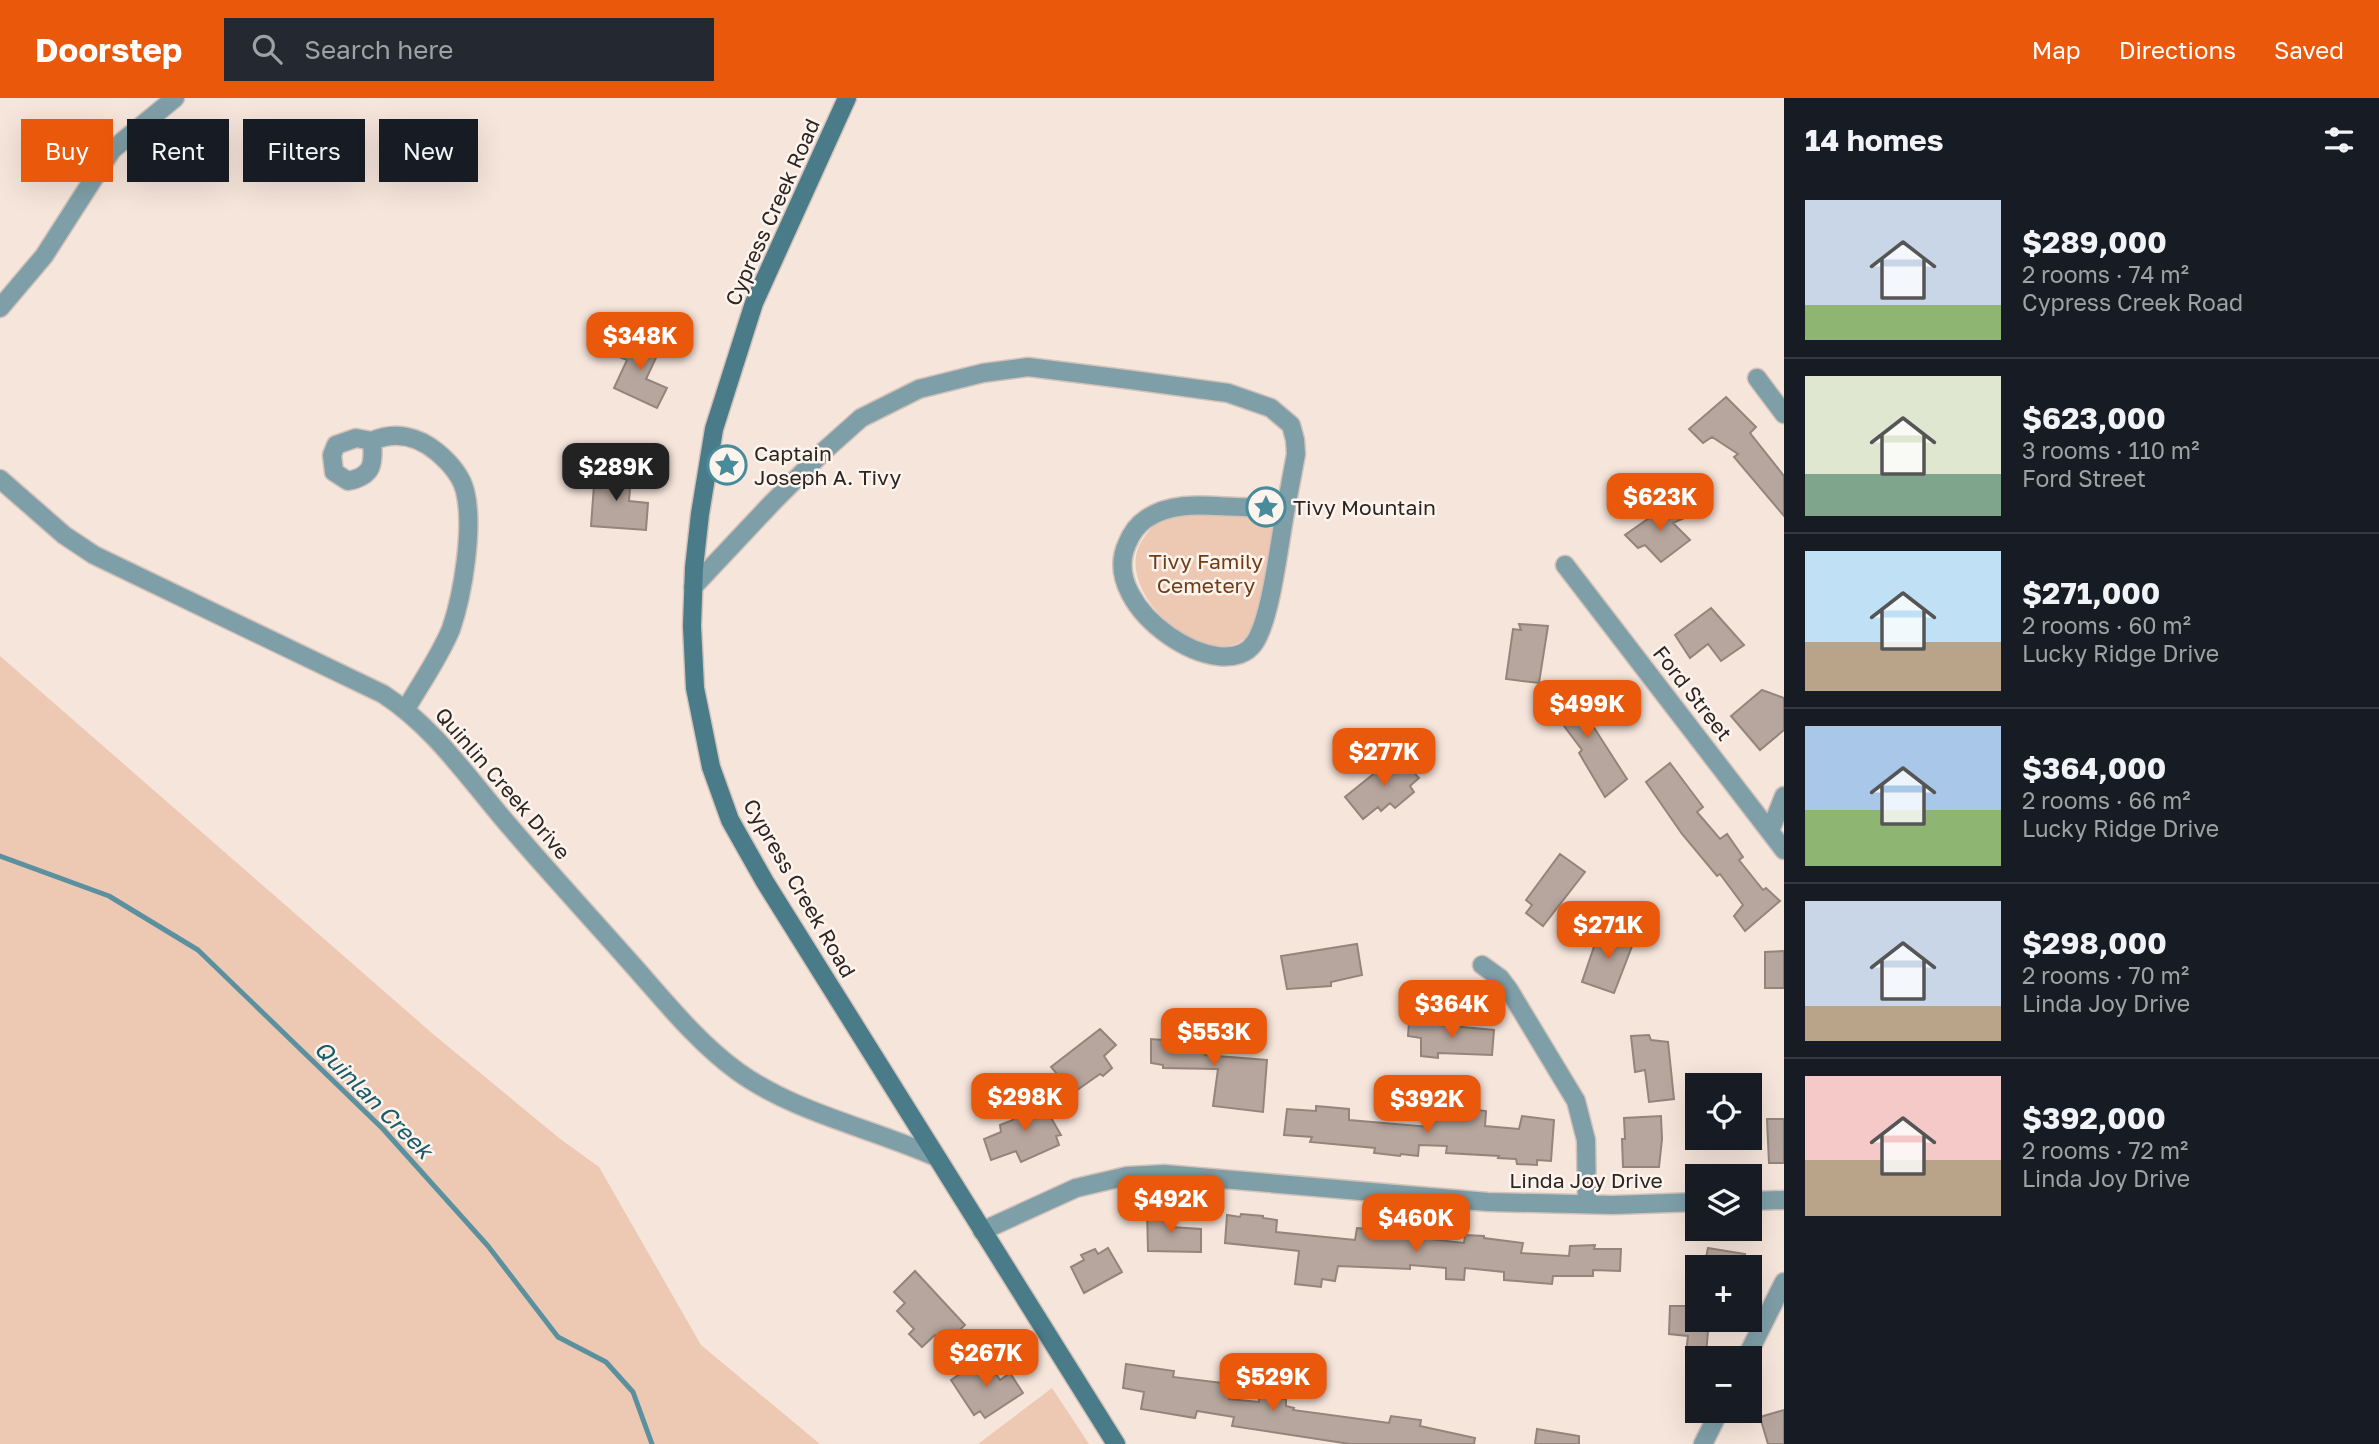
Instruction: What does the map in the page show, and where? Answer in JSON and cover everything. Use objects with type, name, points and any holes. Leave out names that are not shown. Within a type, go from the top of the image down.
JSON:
[{"type":"main road","name":"Cypress Creek Road","points":[[847,98],[754,303],[713,429],[700,514],[694,587],[692,626],[695,688],[711,767],[730,820],[765,882],[1116,1444]]},
{"type":"street","points":[[0,308],[44,256],[112,150],[175,98]]},
{"type":"street","points":[[694,587],[772,503],[861,418],[919,389],[983,373],[1028,367],[1228,393],[1271,408],[1291,425],[1296,454],[1287,502],[1266,612],[1256,642],[1245,653],[1230,657],[1192,649],[1173,639],[1149,620],[1131,599],[1121,564],[1131,534],[1145,519],[1166,509],[1186,506],[1256,507],[1287,502]]},
{"type":"street","points":[[1758,378],[1784,414]]},
{"type":"street","points":[[372,441],[402,435],[427,443],[450,462],[464,489],[468,519],[462,592],[450,631],[406,709]]},
{"type":"street","name":"Quinlin Creek Drive","points":[[0,479],[64,535],[94,555],[383,694],[406,709],[434,736],[511,828],[700,1041],[738,1072],[778,1096],[899,1140],[936,1157]]},
{"type":"street","name":"Ford Street","points":[[1565,565],[1784,850]]},
{"type":"street","points":[[1770,831],[1784,796]]},
{"type":"street","points":[[1482,965],[1500,978],[1509,989],[1576,1101],[1586,1140],[1587,1204]]},
{"type":"street","name":"Linda Joy Drive","points":[[982,1231],[1076,1188],[1118,1178],[1164,1174],[1488,1202],[1685,1202]]},
{"type":"street","points":[[1762,1200],[1784,1200]]},
{"type":"street","points":[[1752,1346],[1784,1282]]},
{"type":"street","points":[[1703,1444],[1714,1423]]},
{"type":"green space","name":"Tivy Family Cemetery","points":[[1208,510],[1279,510],[1270,575],[1261,609],[1249,634],[1232,645],[1211,646],[1189,638],[1168,623],[1151,604],[1139,582],[1136,560],[1143,539],[1153,526],[1172,516]]},
{"type":"green space","points":[[0,656],[433,1034],[559,1138],[599,1167],[701,1345],[820,1444],[0,1444]]},
{"type":"green space","points":[[1052,1388],[1089,1444],[978,1444]]},
{"type":"building","points":[[640,335],[662,345],[646,379],[667,388],[657,408],[614,388],[627,360],[619,357],[628,339],[636,343]]},
{"type":"building","points":[[1726,397],[1756,427],[1750,433],[1784,476],[1784,516],[1734,457],[1738,454],[1712,437],[1703,443],[1689,429]]},
{"type":"building","points":[[595,471],[631,474],[629,501],[648,503],[646,530],[591,526]]},
{"type":"building","points":[[1672,502],[1684,518],[1673,523],[1690,540],[1661,562],[1645,545],[1638,548],[1625,535]]},
{"type":"building","points":[[1711,608],[1744,645],[1721,661],[1708,644],[1690,658],[1675,635]]},
{"type":"building","points":[[1519,624],[1548,626],[1539,683],[1506,679],[1513,629],[1521,630]]},
{"type":"building","points":[[1564,685],[1595,719],[1591,723],[1627,779],[1605,797],[1579,753],[1582,750],[1546,702]]},
{"type":"building","points":[[1762,690],[1784,698],[1784,730],[1760,750],[1731,716]]},
{"type":"building","points":[[1397,755],[1419,778],[1410,786],[1414,792],[1395,808],[1390,803],[1381,811],[1378,807],[1363,819],[1345,797]]},
{"type":"building","points":[[1670,763],[1703,807],[1697,812],[1720,839],[1727,834],[1743,857],[1739,860],[1763,890],[1766,888],[1780,901],[1745,931],[1734,916],[1743,905],[1720,874],[1717,876],[1682,834],[1646,782]]},
{"type":"building","points":[[1560,854],[1585,872],[1543,926],[1526,913],[1532,905],[1526,900]]},
{"type":"building","points":[[1600,929],[1634,941],[1614,993],[1582,982]]},
{"type":"building","points":[[1357,944],[1362,975],[1331,982],[1331,986],[1287,989],[1281,956]]},
{"type":"building","points":[[1784,951],[1784,988],[1765,988],[1765,952]]},
{"type":"building","points":[[1409,1022],[1494,1030],[1492,1055],[1438,1053],[1438,1058],[1421,1056],[1421,1038],[1408,1036]]},
{"type":"building","points":[[1192,1025],[1205,1025],[1205,1055],[1267,1060],[1263,1112],[1213,1106],[1218,1069],[1163,1068],[1163,1065],[1151,1063],[1151,1039],[1163,1040],[1163,1030],[1191,1030]]},
{"type":"building","points":[[1100,1029],[1116,1045],[1104,1056],[1112,1068],[1073,1093],[1051,1067]]},
{"type":"building","points":[[1649,1035],[1651,1040],[1668,1042],[1674,1099],[1649,1102],[1645,1070],[1635,1072],[1631,1036]]},
{"type":"building","points":[[1039,1097],[1061,1135],[1056,1136],[1059,1145],[1021,1162],[1016,1151],[991,1160],[984,1139],[1001,1132],[1000,1125],[1013,1120],[1010,1113],[1023,1110],[1022,1105]]},
{"type":"building","points":[[1316,1106],[1349,1109],[1349,1120],[1430,1127],[1430,1117],[1462,1119],[1464,1108],[1486,1111],[1485,1126],[1519,1129],[1522,1116],[1554,1120],[1551,1161],[1537,1160],[1537,1165],[1517,1164],[1516,1159],[1446,1153],[1447,1146],[1419,1145],[1418,1156],[1400,1156],[1374,1153],[1375,1148],[1310,1142],[1312,1137],[1284,1135],[1287,1109],[1316,1111]]},
{"type":"building","points":[[1661,1116],[1659,1167],[1623,1167],[1624,1118]]},
{"type":"building","points":[[1767,1119],[1784,1119],[1784,1163],[1769,1163]]},
{"type":"building","points":[[1170,1211],[1171,1227],[1201,1229],[1201,1252],[1148,1251],[1147,1212]]},
{"type":"building","points":[[1241,1214],[1277,1220],[1276,1232],[1355,1240],[1357,1228],[1380,1230],[1379,1234],[1411,1235],[1464,1243],[1465,1235],[1484,1236],[1523,1243],[1521,1253],[1569,1256],[1570,1246],[1595,1245],[1594,1249],[1621,1249],[1620,1271],[1593,1270],[1593,1276],[1553,1276],[1552,1284],[1504,1280],[1504,1272],[1465,1268],[1464,1280],[1446,1279],[1446,1268],[1410,1265],[1410,1269],[1338,1266],[1335,1281],[1322,1279],[1321,1287],[1295,1284],[1299,1251],[1225,1243],[1227,1215],[1240,1217]]},
{"type":"building","points":[[1108,1248],[1122,1272],[1084,1293],[1071,1267],[1084,1260],[1081,1255],[1095,1249],[1098,1254]]},
{"type":"building","points":[[1708,1248],[1745,1254],[1745,1255],[1707,1255]]},
{"type":"building","points":[[915,1271],[965,1325],[944,1344],[935,1335],[922,1347],[909,1334],[914,1329],[897,1311],[905,1303],[894,1292]]},
{"type":"building","points":[[1670,1306],[1685,1306],[1685,1332],[1708,1332],[1707,1346],[1687,1346],[1688,1336],[1669,1334]]},
{"type":"building","points":[[985,1357],[1000,1380],[1010,1373],[1023,1393],[985,1418],[980,1411],[974,1415],[951,1380]]},
{"type":"building","points":[[1126,1364],[1174,1371],[1173,1377],[1230,1384],[1229,1399],[1259,1402],[1259,1397],[1286,1399],[1286,1406],[1294,1408],[1293,1410],[1389,1423],[1391,1416],[1421,1420],[1420,1426],[1475,1438],[1474,1444],[1350,1444],[1232,1426],[1234,1417],[1197,1411],[1195,1418],[1141,1409],[1144,1392],[1123,1388]]},
{"type":"building","points":[[1784,1410],[1784,1444],[1768,1444],[1762,1416]]},
{"type":"building","points":[[1537,1429],[1579,1436],[1579,1444],[1535,1444]]},
{"type":"waterway","name":"Quinlan Creek","points":[[0,856],[109,896],[198,950],[383,1129],[488,1246],[558,1337],[606,1362],[633,1392],[652,1444]]},
{"type":"place","name":"Captain Joseph A. Tivy","points":[[727,465]]},
{"type":"place","name":"Tivy Mountain","points":[[1266,507]]}]
